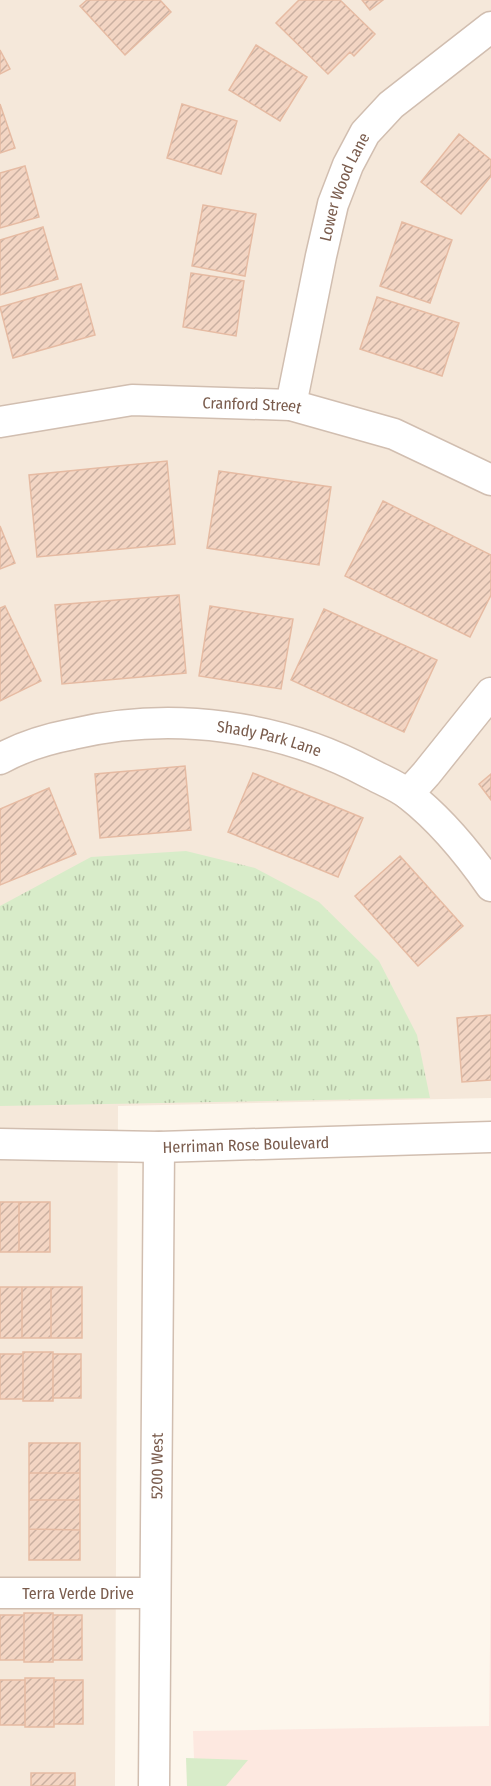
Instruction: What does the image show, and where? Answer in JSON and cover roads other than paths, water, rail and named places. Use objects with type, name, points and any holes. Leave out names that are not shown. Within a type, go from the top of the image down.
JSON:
[{"type":"street","name":"Lower Wood Lane","points":[[291,405],[333,204],[348,165],[366,133],[391,105],[491,27]]},
{"type":"street","name":"Cranford Street","points":[[0,422],[132,400],[291,405],[394,434],[491,480]]},
{"type":"street","points":[[408,794],[491,693]]},
{"type":"street","name":"Shady Park Lane","points":[[0,759],[35,744],[88,730],[128,725],[171,723],[213,726],[263,734],[340,758],[408,794],[451,835],[491,886]]},
{"type":"street","name":"Herriman Rose Boulevard","points":[[0,1144],[159,1147],[491,1137]]},
{"type":"street","name":"5200 West","points":[[154,1786],[159,1147]]},
{"type":"street","name":"Terra Verde Drive","points":[[0,1593],[155,1593]]}]
